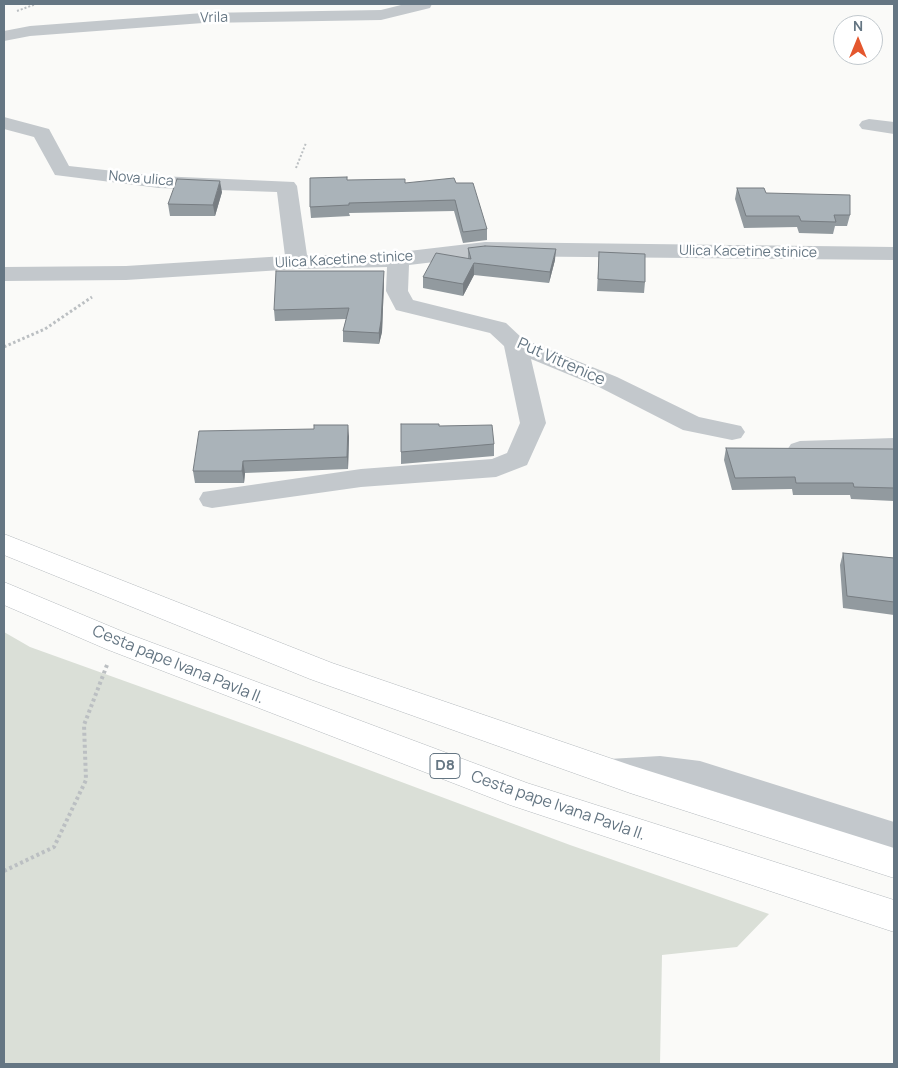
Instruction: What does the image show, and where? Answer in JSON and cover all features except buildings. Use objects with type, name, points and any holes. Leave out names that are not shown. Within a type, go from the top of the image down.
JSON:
[{"type":"main road","points":[[4,544],[321,671],[609,772],[894,863]]},
{"type":"main road","name":"Cesta pape Ivana Pavla II.","points":[[4,593],[116,641],[522,795],[894,916]]},
{"type":"street","points":[[203,18],[220,4]]},
{"type":"street","name":"Vrila","points":[[4,36],[30,31],[203,18],[381,15],[424,4]]},
{"type":"street","name":"Nova ulica","points":[[4,123],[42,133],[62,172],[159,182],[287,186]]},
{"type":"street","points":[[869,125],[894,128]]},
{"type":"street","points":[[287,186],[297,262]]},
{"type":"street","name":"Ulica Kacetine stinice","points":[[4,274],[126,273],[297,262],[375,262],[485,249],[894,254]]},
{"type":"street","name":"Put Vitrenice","points":[[398,259],[397,292],[404,305],[498,328],[515,344],[608,382],[692,424],[732,432]]},
{"type":"street","points":[[212,499],[361,478],[496,468],[518,459],[533,423],[523,372],[515,344]]},
{"type":"street","points":[[780,450],[894,446]]},
{"type":"street","points":[[609,772],[660,769],[700,774],[894,836]]},
{"type":"path","points":[[287,186],[306,143]]},
{"type":"path","points":[[4,347],[45,329],[126,273]]},
{"type":"path","points":[[4,871],[54,847],[86,780],[84,725],[116,641]]},
{"type":"shaded area","points":[[4,632],[30,647],[297,743],[570,845],[769,914],[737,947],[662,955],[660,1064],[4,1064]]}]
